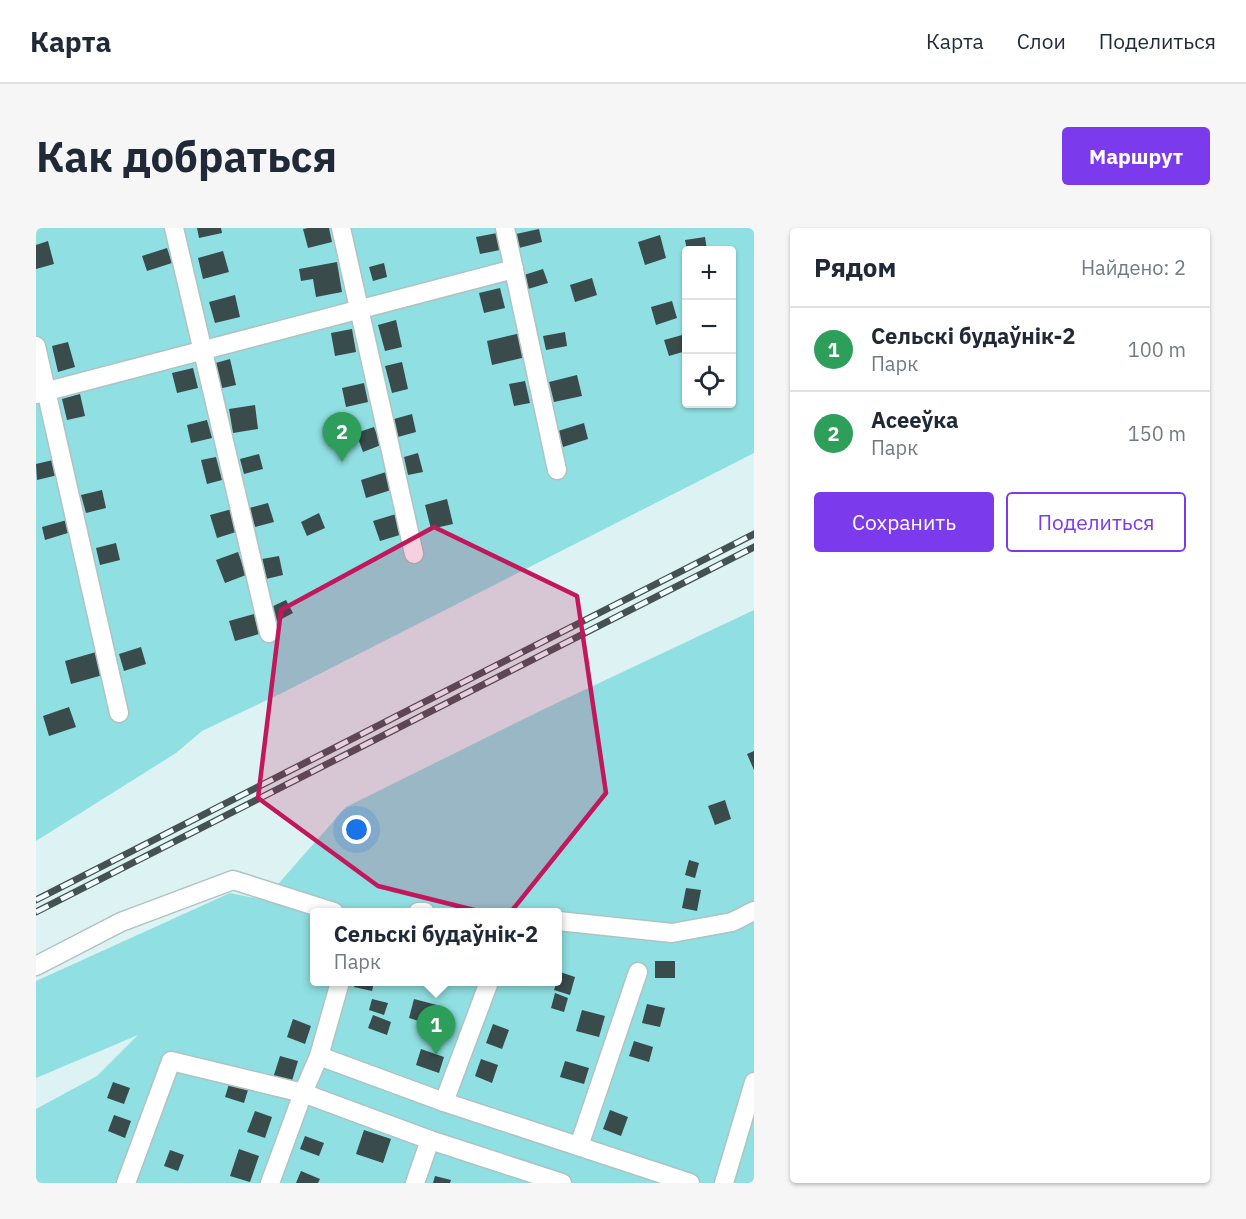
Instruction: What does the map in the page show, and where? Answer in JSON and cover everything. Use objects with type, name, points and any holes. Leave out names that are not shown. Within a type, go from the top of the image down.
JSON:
[{"type":"street","points":[[174,228],[269,633]]},
{"type":"street","points":[[342,228],[414,554]]},
{"type":"street","points":[[505,228],[557,470]]},
{"type":"street","points":[[41,393],[514,269]]},
{"type":"street","points":[[36,346],[41,393],[119,713]]},
{"type":"street","points":[[36,966],[121,922],[233,880],[321,908]]},
{"type":"street","points":[[562,921],[672,933],[732,922],[754,911]]},
{"type":"street","points":[[579,1146],[638,972]]},
{"type":"street","points":[[270,1183],[319,1056],[339,986]]},
{"type":"street","points":[[444,1102],[488,986]]},
{"type":"street","points":[[319,1056],[444,1102],[690,1183]]},
{"type":"street","points":[[126,1183],[171,1061],[303,1093],[430,1140],[560,1183]]},
{"type":"street","points":[[724,1183],[754,1082]]},
{"type":"street","points":[[415,1183],[430,1140]]},
{"type":"highlighted area","points":[[434,527],[577,596],[606,793],[506,918],[378,886],[258,798],[281,610]]},
{"type":"shaded area","points":[[36,228],[754,228],[754,453],[284,692],[202,731],[176,753],[36,841]]},
{"type":"shaded area","points":[[754,610],[754,1183],[36,1183],[36,1109],[97,1076],[138,1035],[36,1078],[36,981],[230,893],[264,900],[346,807],[544,709]]},
{"type":"building","points":[[197,228],[221,228],[222,233],[199,238]]},
{"type":"building","points":[[329,228],[332,242],[308,248],[303,229]]},
{"type":"building","points":[[539,229],[542,242],[519,248],[516,234]]},
{"type":"building","points":[[497,233],[500,250],[480,254],[476,237]]},
{"type":"building","points":[[660,235],[666,258],[645,265],[638,242]]},
{"type":"building","points":[[705,237],[706,246],[686,246],[685,240]]},
{"type":"building","points":[[48,241],[54,264],[36,269],[36,245]]},
{"type":"building","points":[[167,248],[172,263],[147,271],[142,256]]},
{"type":"building","points":[[223,251],[229,272],[203,279],[198,258]]},
{"type":"building","points":[[337,262],[342,292],[316,297],[313,279],[301,281],[299,269]]},
{"type":"building","points":[[384,263],[387,277],[373,281],[369,267]]},
{"type":"building","points":[[543,269],[548,283],[528,289],[524,275]]},
{"type":"building","points":[[592,278],[597,295],[575,302],[570,285]]},
{"type":"building","points":[[500,288],[505,308],[484,313],[479,293]]},
{"type":"building","points":[[235,295],[240,317],[215,323],[209,302]]},
{"type":"building","points":[[672,301],[677,318],[656,325],[651,307]]},
{"type":"building","points":[[396,320],[402,347],[385,351],[378,325]]},
{"type":"building","points":[[352,329],[356,352],[335,356],[331,333]]},
{"type":"building","points":[[565,332],[567,346],[546,350],[543,336]]},
{"type":"building","points":[[521,333],[526,357],[492,365],[487,341]]},
{"type":"building","points":[[682,335],[682,352],[669,356],[664,340]]},
{"type":"building","points":[[68,342],[75,367],[58,372],[52,346]]},
{"type":"building","points":[[230,359],[236,385],[218,389],[212,364]]},
{"type":"building","points":[[402,362],[408,389],[392,393],[385,366]]},
{"type":"building","points":[[193,368],[198,388],[177,393],[172,373]]},
{"type":"building","points":[[577,375],[582,396],[554,402],[549,382]]},
{"type":"building","points":[[525,381],[530,403],[514,406],[509,384]]},
{"type":"building","points":[[364,383],[368,402],[346,407],[342,388]]},
{"type":"building","points":[[80,394],[85,416],[67,420],[62,399]]},
{"type":"building","points":[[255,405],[258,429],[233,433],[229,409]]},
{"type":"building","points":[[412,414],[416,432],[398,437],[394,419]]},
{"type":"building","points":[[207,420],[212,438],[191,443],[187,425]]},
{"type":"building","points":[[584,423],[588,439],[563,447],[558,431]]},
{"type":"building","points":[[374,427],[381,445],[363,452],[356,433]]},
{"type":"building","points":[[418,453],[423,472],[408,475],[404,457]]},
{"type":"building","points":[[259,454],[263,469],[244,474],[240,459]]},
{"type":"building","points":[[216,457],[222,480],[207,484],[201,460]]},
{"type":"building","points":[[53,460],[58,475],[37,480],[36,464]]},
{"type":"building","points":[[386,472],[391,490],[366,498],[361,480]]},
{"type":"building","points":[[102,490],[106,508],[86,513],[81,495]]},
{"type":"building","points":[[447,499],[453,524],[431,529],[425,505]]},
{"type":"building","points":[[268,503],[274,522],[255,527],[249,508]]},
{"type":"building","points":[[232,509],[239,531],[217,538],[210,515]]},
{"type":"building","points":[[319,513],[325,528],[307,536],[301,522]]},
{"type":"building","points":[[396,514],[403,534],[380,541],[373,521]]},
{"type":"building","points":[[67,520],[71,532],[45,540],[42,527]]},
{"type":"building","points":[[116,543],[120,560],[100,565],[96,548]]},
{"type":"building","points":[[238,552],[246,575],[225,583],[216,560]]},
{"type":"building","points":[[279,556],[283,575],[266,579],[262,559]]},
{"type":"building","points":[[286,600],[293,613],[274,623],[267,609]]},
{"type":"building","points":[[254,614],[259,634],[235,641],[229,621]]},
{"type":"building","points":[[141,647],[146,664],[124,671],[119,654]]},
{"type":"building","points":[[96,652],[103,675],[71,684],[65,661]]},
{"type":"building","points":[[69,707],[76,727],[49,736],[43,716]]},
{"type":"building","points":[[754,751],[754,770],[747,754]]},
{"type":"building","points":[[725,800],[731,819],[715,825],[708,806]]},
{"type":"building","points":[[689,860],[699,863],[695,878],[685,875]]},
{"type":"building","points":[[686,888],[701,890],[697,911],[682,908]]},
{"type":"building","points":[[655,961],[675,961],[675,978],[655,978]]},
{"type":"building","points":[[562,973],[575,977],[570,995],[554,990],[555,986],[562,986]]},
{"type":"building","points":[[354,986],[373,986],[372,991]]},
{"type":"building","points":[[555,993],[568,998],[564,1012],[551,1008]]},
{"type":"building","points":[[372,999],[388,1003],[384,1015],[369,1010]]},
{"type":"building","points":[[414,999],[437,1005],[432,1025],[409,1018]]},
{"type":"building","points":[[647,1004],[665,1008],[660,1027],[642,1023]]},
{"type":"building","points":[[582,1010],[605,1016],[599,1037],[576,1031]]},
{"type":"building","points":[[373,1015],[391,1022],[387,1035],[368,1028]]},
{"type":"building","points":[[293,1019],[311,1026],[305,1044],[287,1037]]},
{"type":"building","points":[[493,1024],[509,1030],[502,1049],[486,1043]]},
{"type":"building","points":[[634,1041],[653,1047],[649,1062],[629,1056]]},
{"type":"building","points":[[421,1049],[444,1057],[439,1073],[416,1065]]},
{"type":"building","points":[[280,1056],[298,1061],[291,1084],[273,1078]]},
{"type":"building","points":[[481,1059],[498,1065],[492,1083],[475,1076]]},
{"type":"building","points":[[565,1061],[589,1068],[584,1084],[560,1077]]},
{"type":"building","points":[[113,1082],[130,1088],[124,1104],[107,1098]]},
{"type":"building","points":[[229,1084],[248,1090],[244,1103],[225,1097]]},
{"type":"building","points":[[610,1110],[628,1117],[621,1136],[603,1129]]},
{"type":"building","points":[[255,1111],[272,1117],[265,1138],[247,1132]]},
{"type":"building","points":[[114,1115],[131,1121],[125,1138],[108,1131]]},
{"type":"building","points":[[364,1130],[391,1139],[383,1163],[356,1154]]},
{"type":"building","points":[[305,1136],[324,1143],[319,1156],[300,1149]]},
{"type":"building","points":[[239,1149],[259,1156],[250,1182],[230,1176]]},
{"type":"building","points":[[170,1150],[184,1155],[178,1171],[164,1166]]},
{"type":"building","points":[[301,1171],[320,1179],[318,1183],[296,1183]]},
{"type":"building","points":[[435,1176],[451,1180],[450,1183],[433,1183]]},
{"type":"railway","points":[[36,900],[754,534]]},
{"type":"railway","points":[[36,912],[754,547]]},
{"type":"place","name":"Асееўка","points":[[342,462]]},
{"type":"place","name":"Сельскі будаўнік-2","points":[[436,1055]]}]
